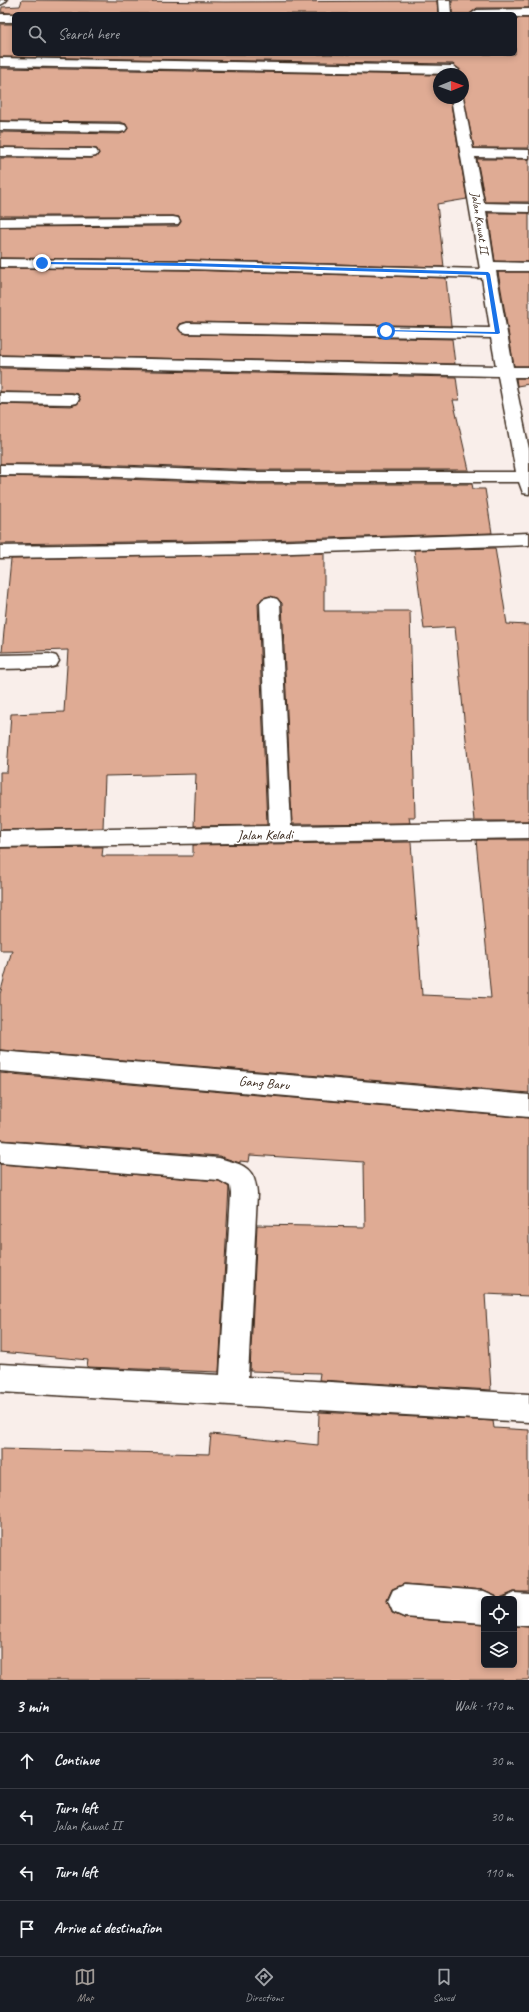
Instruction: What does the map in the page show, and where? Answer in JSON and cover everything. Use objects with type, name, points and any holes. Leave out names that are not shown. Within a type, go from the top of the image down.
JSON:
[{"type":"street","points":[[444,0],[445,12]]},
{"type":"street","points":[[517,13],[529,13]]},
{"type":"street","points":[[0,18],[12,18]]},
{"type":"street","points":[[451,56],[453,68]]},
{"type":"street","points":[[0,62],[433,72]]},
{"type":"street","name":"Jalan Kawat II","points":[[458,104],[478,207],[487,270],[505,372],[524,446],[528,483]]},
{"type":"street","points":[[0,126],[120,128]]},
{"type":"street","points":[[0,152],[91,153]]},
{"type":"street","points":[[468,153],[529,154]]},
{"type":"street","points":[[478,207],[529,208]]},
{"type":"street","points":[[0,222],[173,221]]},
{"type":"street","points":[[0,263],[487,270],[529,267]]},
{"type":"street","points":[[187,328],[498,333]]},
{"type":"street","points":[[0,361],[529,372]]},
{"type":"street","points":[[0,398],[71,399]]},
{"type":"street","points":[[0,470],[94,471],[258,477],[528,483]]},
{"type":"street","points":[[0,552],[263,548],[529,539]]},
{"type":"street","points":[[270,604],[280,835]]},
{"type":"street","points":[[0,662],[49,661]]},
{"type":"street","name":"Jalan Keladi","points":[[0,839],[529,830]]},
{"type":"street","name":"Gang Baru","points":[[0,1061],[529,1106]]},
{"type":"street","points":[[0,1152],[219,1170],[234,1174],[243,1180],[244,1194],[233,1390]]},
{"type":"street","points":[[0,1378],[233,1390],[529,1408]]},
{"type":"street","points":[[404,1601],[481,1607]]},
{"type":"street","points":[[517,1609],[529,1610]]},
{"type":"building","points":[[22,0],[225,2],[437,1],[438,12],[12,12],[12,13],[1,12],[2,7],[20,6]]},
{"type":"building","points":[[452,0],[529,0],[529,8],[477,8],[472,12],[452,12]]},
{"type":"building","points":[[517,18],[529,18],[529,148],[474,148],[465,104],[469,104],[469,68],[458,68],[453,64],[0,57],[0,24],[12,24],[12,56],[517,56]]},
{"type":"building","points":[[0,68],[433,75],[433,104],[451,104],[467,199],[437,204],[444,267],[188,260],[0,258],[0,227],[178,226],[181,222],[179,217],[173,216],[0,216],[0,158],[91,158],[96,157],[99,154],[97,149],[91,148],[0,147],[0,132],[120,134],[128,129],[126,124],[120,122],[0,121]]},
{"type":"building","points":[[477,159],[529,159],[529,202],[485,202]]},
{"type":"building","points":[[488,213],[529,213],[529,262],[495,261]]},
{"type":"building","points":[[0,268],[188,270],[446,278],[451,326],[187,322],[180,324],[178,329],[187,334],[452,339],[455,364],[0,355]]},
{"type":"building","points":[[498,272],[529,272],[529,366],[514,366]]},
{"type":"building","points":[[0,368],[456,377],[459,400],[453,400],[469,470],[258,470],[94,464],[0,464],[0,404],[71,406],[77,404],[80,400],[78,394],[71,393],[0,392]]},
{"type":"building","points":[[516,378],[529,378],[529,384],[517,386]]},
{"type":"building","points":[[0,476],[258,484],[472,484],[473,489],[485,489],[492,533],[263,540],[0,544]]},
{"type":"building","points":[[495,548],[507,624],[529,625],[529,821],[474,821],[455,627],[424,629],[414,550]]},
{"type":"building","points":[[324,553],[324,611],[410,611],[415,817],[409,817],[410,823],[292,824],[282,603],[277,598],[270,596],[263,598],[258,603],[267,825],[194,826],[196,774],[105,776],[103,828],[0,830],[0,772],[7,772],[11,714],[64,712],[68,650],[2,652],[11,559]]},
{"type":"building","points":[[476,840],[529,840],[529,1093],[0,1050],[0,994],[12,950],[0,950],[0,848],[103,847],[102,856],[193,856],[193,845],[411,842],[422,995],[491,998]]},
{"type":"building","points":[[0,1073],[529,1118],[529,1296],[485,1294],[491,1390],[319,1380],[320,1373],[250,1371],[257,1225],[365,1227],[364,1162],[250,1155],[249,1162],[240,1161],[240,1163],[219,1156],[0,1140]]},
{"type":"building","points":[[0,1164],[219,1181],[229,1187],[219,1372],[87,1367],[88,1360],[0,1352]]},
{"type":"building","points":[[319,1412],[493,1421],[494,1428],[529,1430],[529,1592],[514,1592],[504,1596],[496,1596],[484,1590],[404,1584],[392,1589],[387,1600],[392,1613],[404,1618],[481,1624],[481,1668],[517,1668],[517,1626],[529,1627],[529,1680],[0,1680],[0,1449],[209,1454],[211,1434],[318,1445]]},
{"type":"route","points":[[42,263],[188,265],[488,274],[498,333],[386,331]]}]
